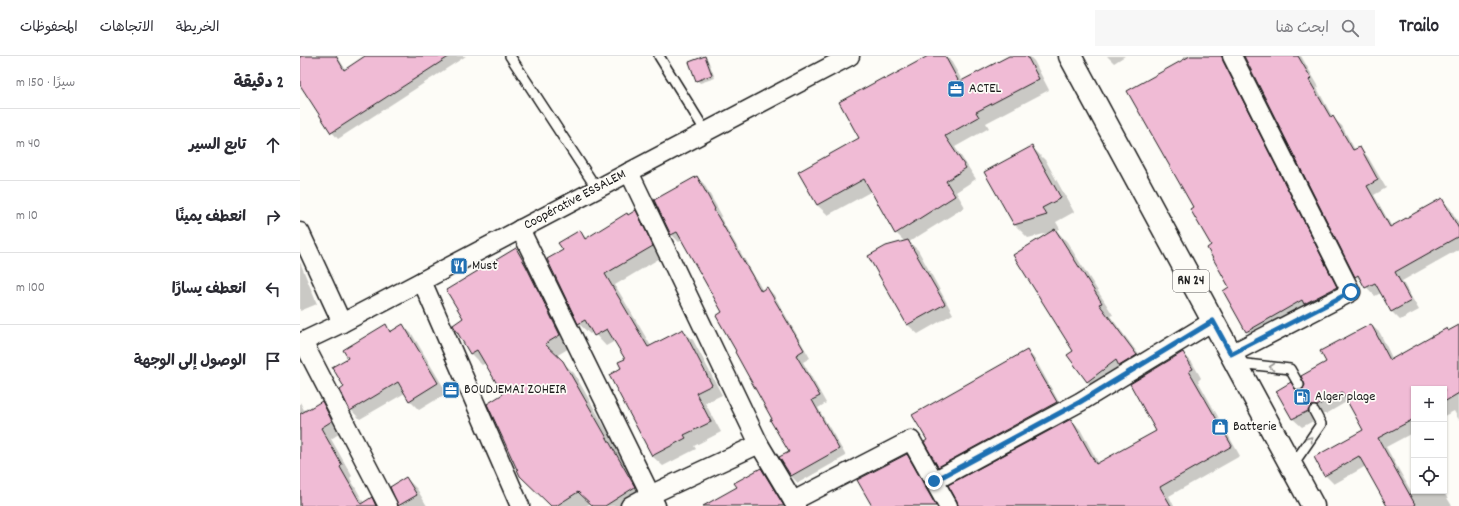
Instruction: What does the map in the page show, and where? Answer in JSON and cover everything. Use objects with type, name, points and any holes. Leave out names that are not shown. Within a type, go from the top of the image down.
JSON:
[{"type":"main road","name":"RN 24","points":[[1070,56],[1313,506]]},
{"type":"street","name":"Coopérative ESSALEM","points":[[301,343],[342,323],[850,56]]},
{"type":"street","points":[[1232,56],[1351,292],[1233,358]]},
{"type":"street","points":[[629,172],[759,444],[795,503],[911,440],[948,506]]},
{"type":"street","points":[[520,229],[653,500]]},
{"type":"street","points":[[300,232],[342,323]]},
{"type":"street","points":[[422,281],[520,506]]},
{"type":"street","points":[[934,481],[1080,402],[1213,321]]},
{"type":"street","points":[[301,343],[388,506]]},
{"type":"street","points":[[630,506],[653,500],[759,444]]},
{"type":"lane","points":[[510,56],[597,189]]},
{"type":"lane","points":[[659,56],[706,132]]},
{"type":"lane","points":[[1233,358],[1290,369],[1299,385]]},
{"type":"lane","points":[[1291,467],[1321,424],[1314,411]]},
{"type":"building","points":[[300,56],[336,56],[344,70],[365,56],[450,56],[331,133],[300,85]]},
{"type":"building","points":[[705,56],[712,75],[696,81],[689,62]]},
{"type":"building","points":[[928,56],[945,56],[959,82],[1009,56],[1027,56],[1039,79],[976,112],[979,117],[945,136],[966,168],[946,181],[955,196],[895,234],[864,179],[817,205],[798,172],[859,138],[839,102]]},
{"type":"building","points":[[1190,56],[1222,56],[1223,61],[1337,287],[1304,304],[1302,300],[1246,332],[1223,291],[1229,287],[1207,248],[1211,245],[1190,209],[1193,207],[1127,91]]},
{"type":"building","points":[[1244,56],[1298,56],[1311,78],[1309,80],[1331,118],[1333,116],[1353,150],[1360,147],[1378,180],[1367,186],[1390,227],[1442,198],[1459,229],[1459,236],[1395,272],[1411,301],[1391,312],[1375,283],[1365,288],[1358,275],[1355,277]]},
{"type":"building","points":[[1032,146],[1061,198],[1042,208],[1047,215],[1014,225],[984,172]]},
{"type":"building","points":[[697,176],[715,209],[714,210],[761,291],[767,287],[804,350],[796,355],[820,396],[812,400],[839,449],[791,476],[779,457],[789,452],[770,420],[772,419],[716,316],[722,312],[677,232],[671,235],[654,200]]},
{"type":"building","points":[[636,210],[653,246],[605,274],[648,347],[683,329],[712,385],[696,393],[711,422],[684,435],[686,438],[652,456],[609,375],[621,368],[618,362],[625,359],[607,329],[594,336],[585,320],[578,324],[547,259],[563,250],[558,243],[580,230],[585,239],[627,213],[628,215]]},
{"type":"building","points":[[1055,229],[1102,303],[1099,304],[1137,355],[1119,366],[1116,360],[1087,382],[1067,355],[1073,351],[1013,255]]},
{"type":"building","points":[[908,240],[945,304],[907,325],[868,256],[886,246]]},
{"type":"building","points":[[516,248],[560,335],[545,344],[563,361],[635,487],[605,506],[593,506],[578,492],[556,506],[551,506],[520,476],[487,404],[503,394],[477,350],[470,354],[453,325],[463,318],[446,290]]},
{"type":"building","points":[[386,324],[390,332],[403,324],[438,383],[409,401],[398,382],[350,411],[340,390],[344,387],[332,367],[348,358],[343,350]]},
{"type":"building","points":[[1371,324],[1390,360],[1447,328],[1448,331],[1459,325],[1459,393],[1447,400],[1447,386],[1411,386],[1411,421],[1378,438],[1416,506],[1387,506],[1359,456],[1324,476],[1314,457],[1363,430],[1342,392],[1317,406],[1311,406],[1308,411],[1292,419],[1276,391],[1291,382],[1296,390],[1302,390],[1305,385],[1301,376],[1326,362],[1320,351]]},
{"type":"building","points":[[1027,350],[1057,402],[938,467],[924,442],[927,440],[912,415]]},
{"type":"building","points":[[1183,352],[1193,369],[1189,371],[1232,446],[1160,487],[1171,506],[958,506],[957,501],[948,485],[1071,419],[1096,464],[1156,431],[1130,384]]},
{"type":"building","points":[[322,401],[332,421],[321,428],[342,465],[340,467],[361,504],[372,497],[376,506],[300,506],[300,414]]},
{"type":"building","points":[[907,454],[936,506],[872,506],[857,480]]},
{"type":"building","points":[[761,468],[784,506],[703,506],[737,487],[734,483]]},
{"type":"building","points":[[406,477],[417,495],[398,506],[390,487]]},
{"type":"place","name":"ACTEL","points":[[956,89]]},
{"type":"place","name":"Must","points":[[459,266]]},
{"type":"place","name":"BOUDJEMAI ZOHEIR","points":[[451,390]]},
{"type":"place","name":"Alger plage","points":[[1302,397]]},
{"type":"place","name":"Batterie","points":[[1220,427]]},
{"type":"route","points":[[934,481],[1080,402],[1213,321],[1231,354],[1351,292]]}]
